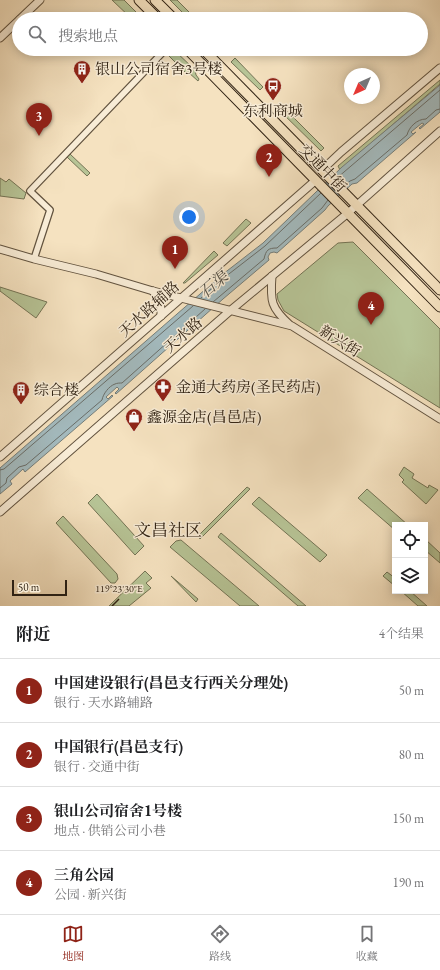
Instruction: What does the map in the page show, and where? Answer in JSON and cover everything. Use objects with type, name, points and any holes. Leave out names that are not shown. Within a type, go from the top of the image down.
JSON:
[{"type":"main road","points":[[139,0],[151,12]]},
{"type":"main road","points":[[155,0],[167,12]]},
{"type":"main road","name":"交通中街","points":[[194,56],[440,307]]},
{"type":"main road","name":"交通中街","points":[[211,56],[440,290]]},
{"type":"street","points":[[28,12],[40,0]]},
{"type":"street","points":[[0,38],[12,27]]},
{"type":"street","points":[[34,259],[50,210],[30,191],[159,56]]},
{"type":"street","points":[[322,170],[440,68]]},
{"type":"street","name":"天水路","points":[[0,512],[231,310],[348,213],[440,131]]},
{"type":"street","name":"天水路辅路","points":[[0,456],[181,298],[318,183]]},
{"type":"street","points":[[0,249],[181,298]]},
{"type":"street","points":[[272,276],[271,292],[273,304],[276,310],[292,326]]},
{"type":"street","points":[[153,291],[162,307],[161,316]]},
{"type":"street","name":"新兴街","points":[[181,298],[292,326],[440,419]]},
{"type":"green space","points":[[112,0],[124,0],[136,12],[125,12]]},
{"type":"green space","points":[[170,0],[177,0],[189,12],[182,12]]},
{"type":"green space","points":[[169,56],[180,56],[195,70],[199,79],[198,81],[188,72],[186,73]]},
{"type":"green space","points":[[235,58],[263,87],[260,90],[231,62]]},
{"type":"green space","points":[[440,80],[440,84],[340,170],[338,166]]},
{"type":"green space","points":[[282,106],[324,148],[321,151],[279,110]]},
{"type":"green space","points":[[70,154],[90,173],[87,176],[67,157]]},
{"type":"green space","points":[[0,178],[6,182],[9,179],[26,193],[24,199],[0,196]]},
{"type":"green space","points":[[246,219],[251,223],[227,246],[223,243]]},
{"type":"green space","points":[[353,242],[440,329],[440,408],[284,311],[278,300],[277,294],[338,243]]},
{"type":"green space","points":[[214,251],[218,255],[185,283],[183,283]]},
{"type":"green space","points":[[0,287],[47,302],[36,318],[0,291]]},
{"type":"green space","points":[[404,467],[414,474],[412,478],[428,488],[429,485],[438,490],[426,504],[402,482],[404,480],[399,475]]},
{"type":"green space","points":[[247,487],[250,489],[200,539],[198,536]]},
{"type":"green space","points":[[367,489],[405,522],[392,522],[392,527],[358,498]]},
{"type":"green space","points":[[97,494],[144,546],[135,555],[88,503]]},
{"type":"green space","points":[[259,497],[327,555],[320,562],[252,504]]},
{"type":"green space","points":[[63,516],[117,574],[118,579],[115,583],[111,583],[56,523]]},
{"type":"green space","points":[[221,533],[306,606],[298,606],[218,537]]},
{"type":"green space","points":[[181,540],[259,606],[240,606],[170,547],[176,541]]},
{"type":"green space","points":[[428,542],[440,553],[440,563],[428,553]]},
{"type":"green space","points":[[145,571],[152,578],[146,583],[151,588],[129,606],[109,606]]},
{"type":"green space","points":[[387,572],[392,576],[392,584],[383,576]]},
{"type":"green space","points":[[171,576],[198,599],[196,602]]},
{"type":"green space","points":[[404,594],[413,594],[427,606],[418,606]]},
{"type":"water","name":"石渠","points":[[440,85],[440,112],[420,129],[419,128],[424,124],[422,123],[411,132],[413,134],[416,132],[357,183],[352,184],[277,253],[270,253],[268,257],[269,260],[116,394],[115,393],[119,389],[117,387],[106,397],[108,399],[112,395],[113,396],[25,472],[23,469],[10,481],[12,484],[0,494],[0,468],[223,274],[263,243],[342,167]]},
{"type":"place","name":"银山公司宿舍3号楼","points":[[82,84]]},
{"type":"place","name":"东利商城","points":[[273,101]]},
{"type":"place","name":"银山公司宿舍1号楼","points":[[39,136]]},
{"type":"place","name":"中国银行(昌邑支行)","points":[[269,177]]},
{"type":"place","name":"中国建设银行(昌邑支行西关分理处)","points":[[175,269]]},
{"type":"place","name":"三角公园","points":[[371,325]]},
{"type":"place","name":"金通大药房(圣民药店)","points":[[163,402]]},
{"type":"place","name":"综合楼","points":[[21,405]]},
{"type":"place","name":"鑫源金店(昌邑店)","points":[[134,432]]},
{"type":"district","name":"文昌社区","points":[[168,530]]}]
